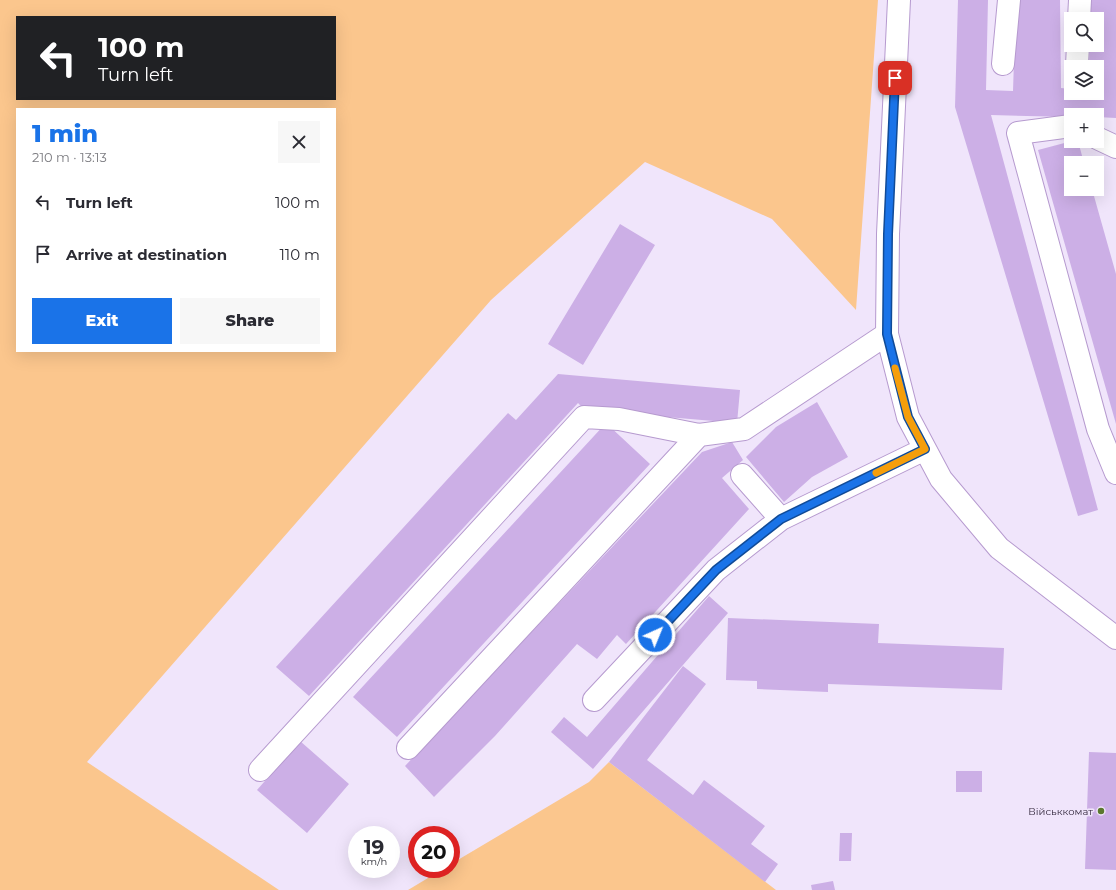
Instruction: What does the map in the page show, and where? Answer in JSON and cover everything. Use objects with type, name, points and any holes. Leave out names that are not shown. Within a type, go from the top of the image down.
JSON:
[{"type":"street","points":[[899,0],[888,234],[887,334],[908,417],[940,479],[999,548],[1116,638]]},
{"type":"street","points":[[1003,64],[1009,0]]},
{"type":"street","points":[[1080,0],[1080,12]]},
{"type":"street","points":[[1064,127],[1018,133],[1098,429],[1116,473]]},
{"type":"street","points":[[1104,141],[1116,147]]},
{"type":"street","points":[[260,770],[584,417],[619,419],[699,435],[744,429],[887,334]]},
{"type":"street","points":[[408,748],[699,435]]},
{"type":"street","points":[[594,700],[716,570],[781,519],[925,449]]},
{"type":"street","points":[[742,475],[781,519]]},
{"type":"shaded area","points":[[0,0],[878,0],[856,310],[772,219],[645,162],[491,300],[87,762],[279,890],[0,890]]},
{"type":"shaded area","points":[[609,762],[776,890],[408,890],[428,878],[460,878],[460,859],[589,782]]},
{"type":"building","points":[[958,0],[988,0],[986,90],[1013,91],[1016,0],[1060,0],[1061,88],[1064,88],[1064,100],[1104,100],[1104,60],[1089,60],[1090,52],[1104,52],[1104,12],[1091,12],[1091,0],[1116,0],[1116,118],[1104,117],[1104,108],[1064,108],[1064,117],[991,115],[1098,510],[1078,516],[955,107]]},
{"type":"building","points":[[1064,143],[1064,148],[1080,148],[1082,156],[1064,156],[1064,196],[1094,196],[1116,274],[1116,424],[1038,150]]},
{"type":"building","points":[[620,224],[655,245],[583,365],[548,344]]},
{"type":"building","points":[[558,374],[740,390],[737,423],[585,410],[578,403],[309,696],[276,667],[508,413],[516,420]]},
{"type":"building","points":[[817,402],[848,457],[812,477],[784,502],[746,457],[776,427]]},
{"type":"building","points":[[606,423],[650,464],[397,737],[353,697]]},
{"type":"building","points":[[732,442],[743,460],[722,478],[749,509],[626,644],[617,635],[597,659],[577,644],[495,736],[434,797],[405,766],[702,452]]},
{"type":"building","points":[[709,596],[728,613],[593,769],[551,732],[564,717],[587,737]]},
{"type":"building","points":[[728,618],[879,624],[878,643],[1004,648],[1002,690],[828,684],[828,692],[757,689],[757,681],[726,680]]},
{"type":"building","points":[[683,666],[706,684],[647,760],[693,795],[704,780],[765,826],[751,844],[778,864],[765,882],[609,762]]},
{"type":"building","points":[[300,741],[349,784],[307,833],[257,790]]},
{"type":"building","name":"Військкомат","points":[[1089,752],[1116,753],[1116,870],[1085,869]]},
{"type":"building","points":[[956,771],[982,771],[982,792],[956,792]]},
{"type":"building","points":[[840,833],[852,833],[851,861],[839,861]]},
{"type":"building","points":[[833,881],[835,890],[812,890],[811,885]]},
{"type":"slow traffic","points":[[876,473],[925,449],[908,417],[895,368]]},
{"type":"place","name":"Військкомат","points":[[1101,811]]},
{"type":"route","points":[[655,635],[716,570],[781,519],[925,449],[908,417],[887,334],[888,234],[895,78]]}]
